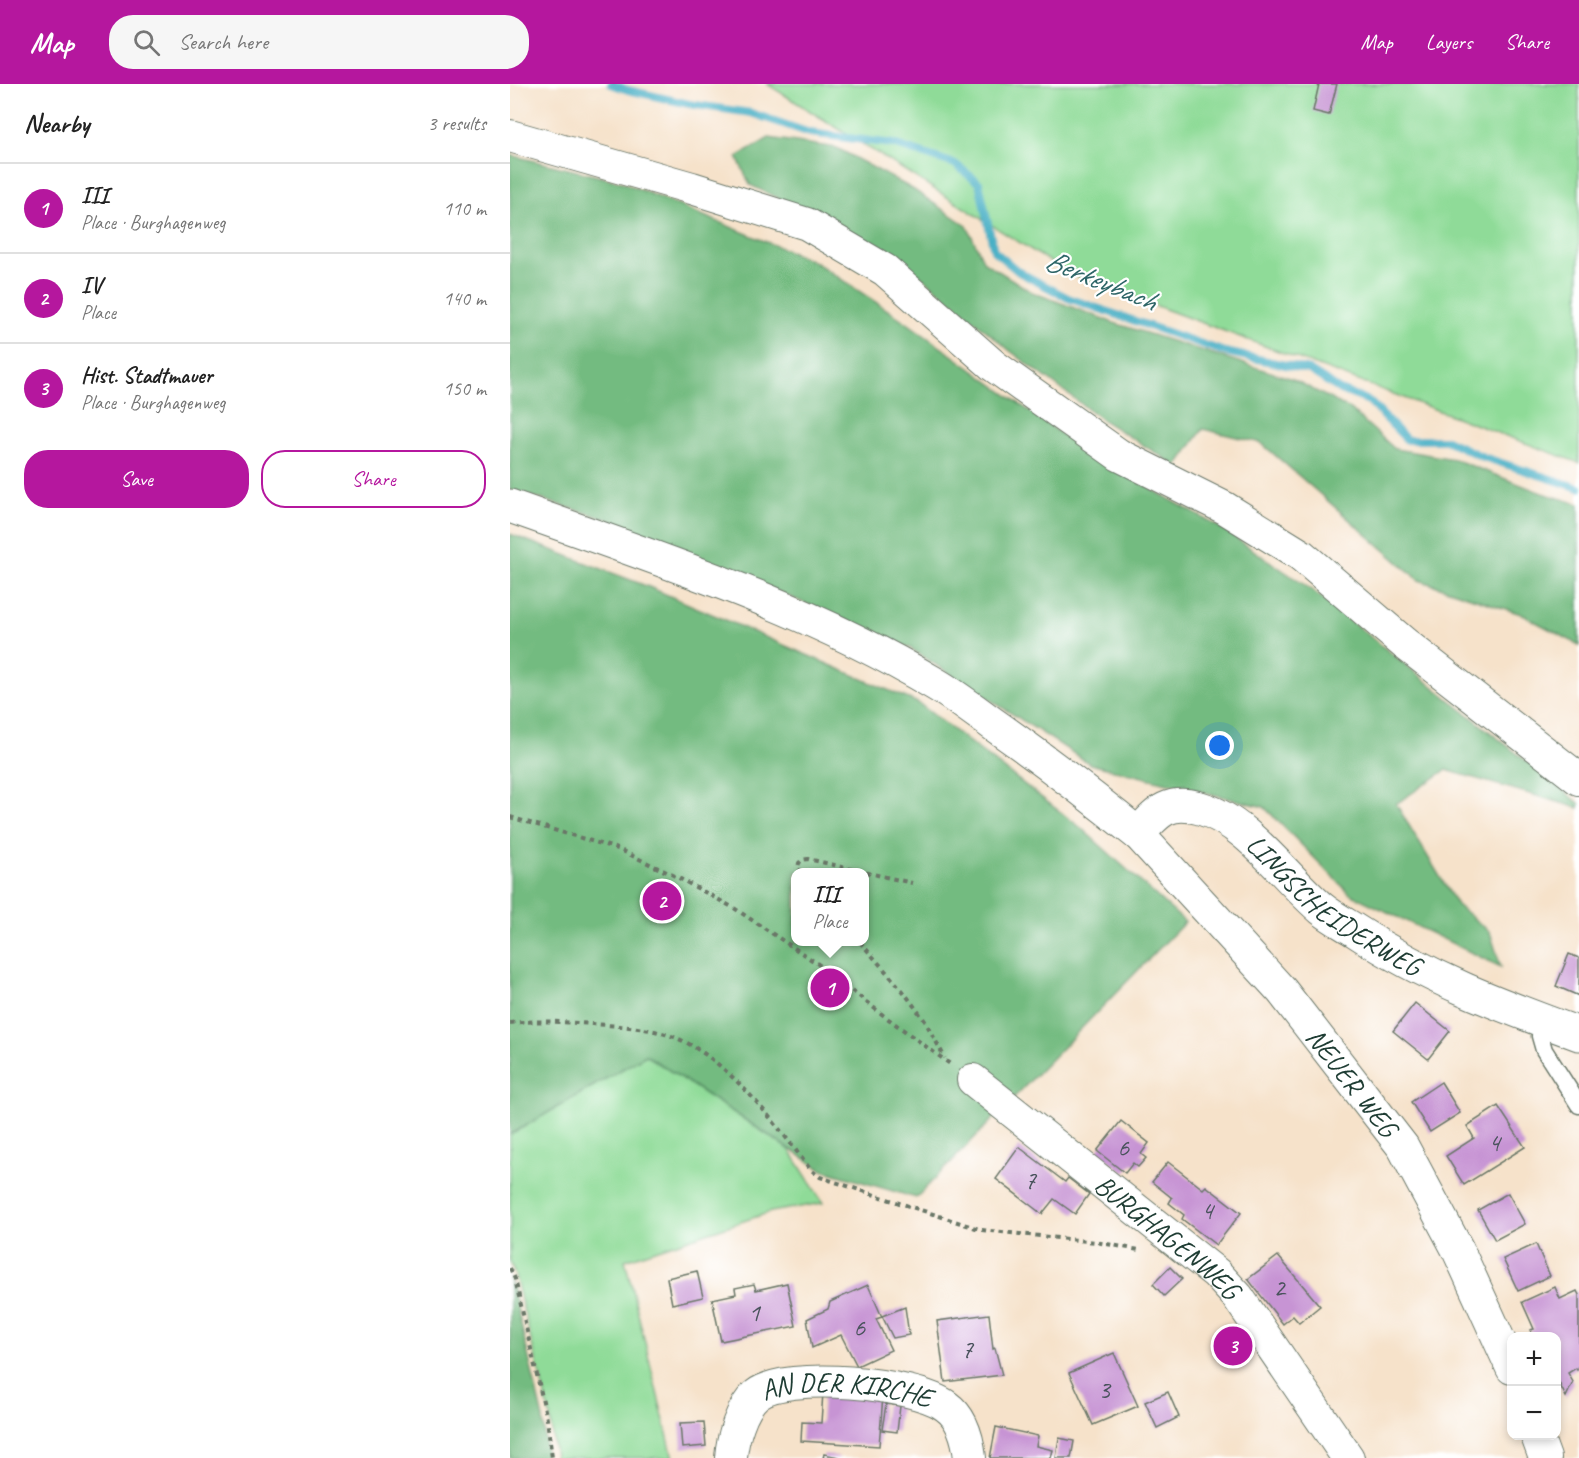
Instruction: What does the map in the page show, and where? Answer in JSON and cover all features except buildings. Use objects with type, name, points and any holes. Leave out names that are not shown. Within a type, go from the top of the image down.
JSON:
[{"type":"street","points":[[510,136],[692,188],[807,224],[885,270],[994,366],[1119,455],[1225,508],[1301,555],[1422,658],[1579,779]]},
{"type":"street","points":[[510,506],[733,586],[813,620],[872,650],[938,686],[973,710],[1055,768],[1138,834]]},
{"type":"street","name":"LINGSCHEIDERWEG","points":[[1138,834],[1160,811],[1173,805],[1188,805],[1217,815],[1239,830],[1269,856],[1322,909],[1388,952],[1447,982],[1579,1034]]},
{"type":"street","name":"NEUER WEG","points":[[1138,834],[1282,991],[1403,1147],[1458,1250],[1507,1357]]},
{"type":"street","name":"BURGHAGENWEG","points":[[973,1080],[1216,1273],[1238,1297],[1348,1458]]},
{"type":"street","name":"AN DER KIRCHE","points":[[731,1458],[741,1421],[748,1404],[756,1395],[773,1386],[825,1381],[889,1387],[920,1393],[945,1405],[957,1416],[968,1441],[970,1458]]},
{"type":"street","points":[[1538,1440],[1545,1458]]},
{"type":"lane","points":[[1541,1020],[1540,1036],[1544,1050],[1579,1105]]},
{"type":"path","points":[[510,817],[618,849],[674,875],[734,908],[818,964],[883,1015],[973,1080]]},
{"type":"path","points":[[798,868],[802,860],[808,859],[847,868]]},
{"type":"path","points":[[869,873],[912,883]]},
{"type":"path","points":[[864,946],[903,991],[925,1021],[947,1061]]},
{"type":"path","points":[[510,1023],[597,1025],[646,1030],[671,1036],[704,1053],[734,1080],[760,1105],[810,1169],[820,1177],[982,1230],[1096,1242],[1149,1251]]},
{"type":"path","points":[[510,1268],[515,1280],[547,1419],[552,1458]]},
{"type":"green space","points":[[767,84],[1579,84],[1579,463],[1068,273]]},
{"type":"green space","points":[[769,138],[837,148],[914,190],[967,226],[984,262],[1032,292],[1114,323],[1293,379],[1350,409],[1395,449],[1454,459],[1542,493],[1579,504],[1579,645],[1521,614],[1419,580],[1261,443],[1203,429],[1177,466],[1104,421],[1009,350],[920,275],[821,218],[750,185],[737,157]]},
{"type":"green space","points":[[510,155],[622,182],[815,262],[906,322],[1089,454],[1219,527],[1312,590],[1579,803],[1579,808],[1446,770],[1396,804],[1457,905],[1490,932],[1501,967],[1350,894],[1264,807],[1090,764],[910,648],[607,519],[510,490]]},
{"type":"green space","points":[[510,534],[649,587],[918,703],[1080,827],[1185,922],[916,1198],[822,1170],[646,1055],[510,1135]]},
{"type":"green space","points":[[646,1055],[789,1149],[823,1203],[771,1212],[625,1260],[673,1458],[555,1458],[550,1416],[510,1261],[510,1135]]},
{"type":"green space","points":[[510,1277],[543,1419],[546,1458],[510,1458]]},
{"type":"waterway","name":"Berkeybach","points":[[611,84],[689,104],[751,113],[810,133],[893,144],[955,164],[979,183],[994,251],[1019,272],[1068,298],[1225,352],[1309,370],[1340,390],[1369,401],[1407,440],[1446,440],[1483,457],[1579,488]]},
{"type":"place","name":"IV","points":[[662,901]]},
{"type":"place","name":"III","points":[[830,988]]},
{"type":"place","name":"Hist. Stadtmauer","points":[[1233,1346]]}]
